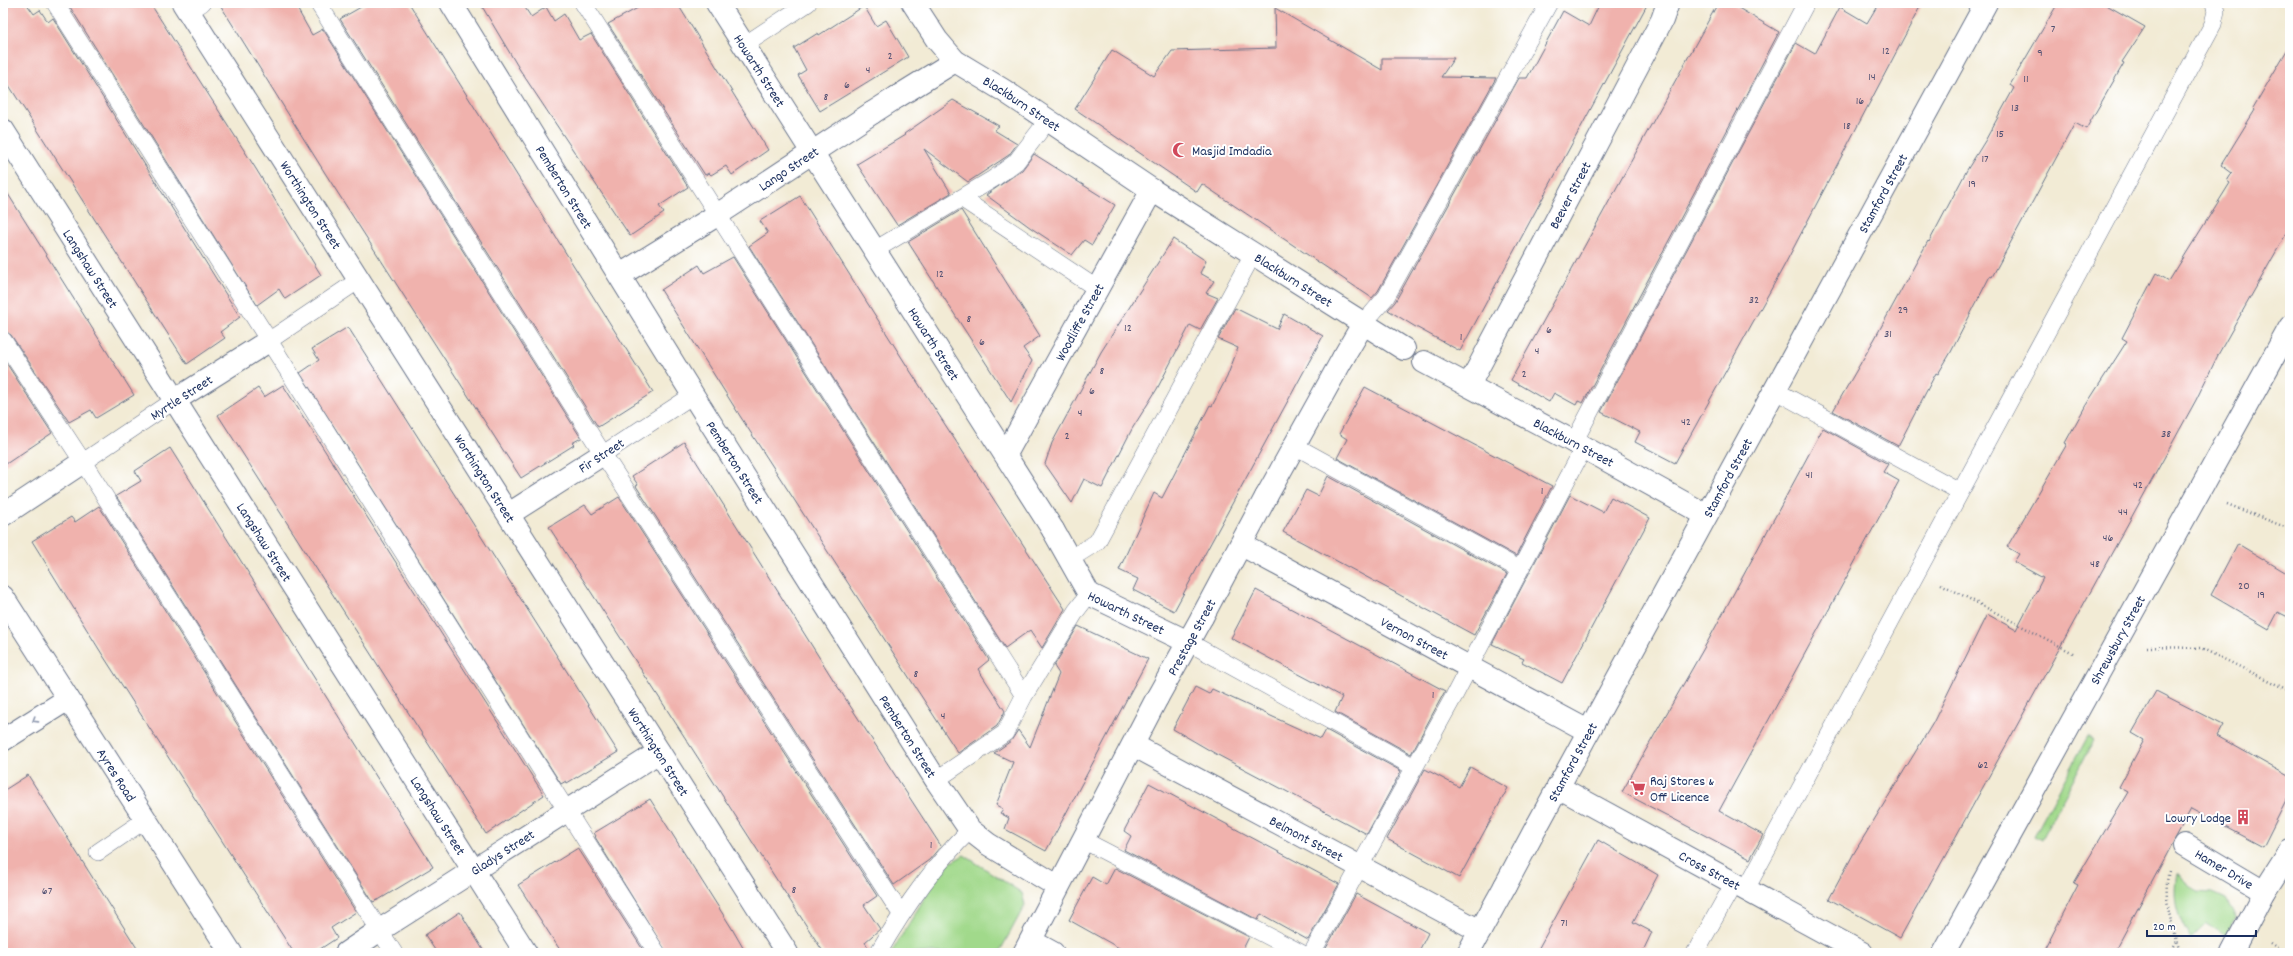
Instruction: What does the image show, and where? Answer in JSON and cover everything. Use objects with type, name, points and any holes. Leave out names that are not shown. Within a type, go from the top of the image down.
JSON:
[{"type":"street","name":"Pemberton Street","points":[[451,3],[693,395],[936,780],[970,830],[988,844],[1057,886]]},
{"type":"street","name":"Howarth Street","points":[[717,3],[743,46],[1006,454],[1053,530],[1089,594],[1188,642]]},
{"type":"street","name":"Blackburn Street","points":[[914,3],[937,40],[956,61],[1048,120],[1152,190],[1424,362],[1469,385],[1706,515]]},
{"type":"street","name":"Beever Street","points":[[1469,385],[1662,20],[1668,3]]},
{"type":"street","name":"Stamford Street","points":[[1468,953],[1986,3]]},
{"type":"street","name":"Worthington Street","points":[[191,6],[359,280],[787,953]]},
{"type":"street","name":"Lango Street","points":[[620,275],[717,215],[811,152],[956,61]]},
{"type":"street","name":"Langshaw Street","points":[[3,130],[472,871],[526,953]]},
{"type":"street","name":"Woodliffe Street","points":[[1006,454],[1099,290],[1152,190]]},
{"type":"street","name":"Prestage Street","points":[[1027,947],[1057,886],[1083,840],[1157,698],[1242,545],[1266,497],[1363,324]]},
{"type":"street","name":"Shrewsbury Street","points":[[1944,953],[2100,668],[2118,638],[2198,489],[2290,327]]},
{"type":"street","name":"Myrtle Street","points":[[175,400],[267,342]]},
{"type":"street","name":"Fir Street","points":[[509,514],[603,454]]},
{"type":"street","name":"Myrtle Street","points":[[3,515],[83,462]]},
{"type":"street","name":"Vernon Street","points":[[1242,545],[1588,731]]},
{"type":"street","name":"Ayres Road","points":[[3,597],[145,820],[224,950]]},
{"type":"street","points":[[3,740],[68,699]]},
{"type":"street","name":"Belmont Street","points":[[1133,745],[1480,931]]},
{"type":"street","name":"Gladys Street","points":[[346,953],[659,752]]},
{"type":"street","name":"Cross Street","points":[[1558,787],[1862,953]]},
{"type":"street","name":"Hamer Drive","points":[[2185,845],[2264,892]]},
{"type":"street","name":"Hamer Drive","points":[[2232,953],[2264,892],[2290,851]]},
{"type":"street","points":[[1027,947],[1053,953]]},
{"type":"lane","points":[[55,3],[267,342],[565,812],[657,953]]},
{"type":"lane","points":[[318,3],[603,454],[901,914]]},
{"type":"lane","points":[[583,3],[1024,696]]},
{"type":"lane","points":[[743,46],[808,3]]},
{"type":"lane","points":[[1363,324],[1386,297],[1549,3]]},
{"type":"lane","points":[[1312,953],[1469,668],[1519,570],[1579,445],[1806,3]]},
{"type":"lane","points":[[1695,953],[1740,886],[1916,570],[2213,24],[2216,10],[2214,3]]},
{"type":"lane","points":[[875,250],[962,198],[1016,162],[1048,120]]},
{"type":"lane","points":[[962,198],[1099,290]]},
{"type":"lane","points":[[1070,559],[1097,542],[1253,254]]},
{"type":"lane","name":"Myrtle Street","points":[[267,342],[359,280]]},
{"type":"lane","points":[[3,340],[83,462],[394,953]]},
{"type":"lane","points":[[1774,390],[1959,491]]},
{"type":"lane","name":"Fir Street","points":[[603,454],[693,395]]},
{"type":"lane","name":"Myrtle Street","points":[[83,462],[175,400]]},
{"type":"lane","points":[[1295,446],[1519,570]]},
{"type":"lane","points":[[936,780],[1005,733],[1024,696],[1076,611],[1089,594]]},
{"type":"lane","points":[[1188,642],[1414,767]]},
{"type":"lane","points":[[98,852],[145,820]]},
{"type":"lane","points":[[878,953],[901,914],[946,854],[970,830]]},
{"type":"lane","points":[[1083,840],[1301,953]]},
{"type":"path","points":[[2198,489],[2219,500],[2290,530]]},
{"type":"path","points":[[1916,570],[2100,668]]},
{"type":"path","points":[[2118,638],[2144,647],[2163,649],[2201,648],[2290,691]]},
{"type":"path","points":[[2182,953],[2169,915],[2168,877],[2171,864],[2185,845]]},
{"type":"path","points":[[2170,953],[2177,941]]},
{"type":"green space","points":[[2088,736],[2094,740],[2041,840],[2034,836]]},
{"type":"green space","points":[[964,855],[1022,893],[1025,905],[999,953],[891,953],[944,866]]},
{"type":"green space","points":[[2177,873],[2198,892],[2212,893],[2225,899],[2236,918],[2227,935],[2207,923],[2191,939],[2182,922],[2177,907],[2175,891]]},
{"type":"building","points":[[3,3],[26,3],[34,14],[40,10],[48,22],[53,18],[240,317],[220,332],[225,338],[187,364],[3,76]]},
{"type":"building","points":[[76,3],[150,3],[256,169],[321,275],[285,299],[279,289],[257,305],[70,7]]},
{"type":"building","points":[[219,3],[294,3],[312,35],[323,29],[581,438],[572,443],[574,445],[521,478],[325,173]]},
{"type":"building","points":[[368,3],[409,3],[653,392],[598,427],[340,19]]},
{"type":"building","points":[[480,3],[522,3],[531,17],[546,7],[554,21],[564,14],[579,40],[591,34],[688,187],[659,206],[664,213],[630,236],[520,70]]},
{"type":"building","points":[[647,3],[677,3],[768,150],[732,175],[726,166],[711,175],[709,173],[705,175],[608,24]]},
{"type":"building","points":[[1600,3],[1648,3],[1460,351],[1388,310],[1395,302],[1519,78],[1527,78],[1563,11],[1589,26]]},
{"type":"building","points":[[1718,3],[1730,3],[1779,32],[1583,403],[1578,401],[1576,405],[1554,393],[1549,402],[1511,380]]},
{"type":"building","points":[[1879,3],[1922,3],[1784,266],[1675,463],[1635,442],[1640,432],[1601,412],[1796,43],[1815,54],[1840,7],[1867,23]]},
{"type":"building","points":[[2058,3],[2103,3],[2145,27],[2122,62],[2124,63],[2086,129],[2075,123],[1992,277],[1990,276],[1951,352],[1938,374],[1936,373],[1898,446],[1833,411],[1928,241],[1929,242],[1967,170],[1985,141],[2014,88],[2010,85]]},
{"type":"building","points":[[864,6],[876,26],[886,20],[908,57],[820,111],[798,75],[806,70],[794,48],[818,33],[819,35]]},
{"type":"building","points":[[1275,8],[1382,70],[1382,58],[1454,58],[1441,77],[1496,78],[1378,291],[1372,298],[1202,184],[1197,192],[1075,109],[1112,50],[1154,76],[1172,51],[1276,48]]},
{"type":"building","points":[[2290,45],[2290,227],[2219,353],[2196,400],[1900,938],[1829,899],[1854,853],[1933,723],[1987,614],[2016,630],[2043,578],[2014,562],[2019,554],[2007,547],[2067,444],[2065,443],[2086,405],[2127,341],[2122,338],[2156,273],[2169,281],[2230,183],[2227,181],[2232,173],[2221,165],[2255,110],[2253,108]]},
{"type":"building","points":[[953,100],[999,126],[994,130],[1017,144],[1009,155],[968,182],[924,149],[951,193],[897,225],[857,164],[905,135],[904,134]]},
{"type":"building","points":[[1034,154],[1115,205],[1092,245],[1084,240],[1072,255],[1031,228],[986,195],[1022,170]]},
{"type":"building","points":[[3,186],[134,395],[96,418],[91,410],[69,422],[11,335],[3,330]]},
{"type":"building","points":[[800,196],[907,366],[1065,609],[1042,648],[1030,630],[1005,648],[749,246],[768,233],[760,221]]},
{"type":"building","points":[[961,210],[1040,336],[1023,348],[1032,361],[1011,402],[908,242]]},
{"type":"building","points":[[1173,239],[1206,261],[1200,273],[1214,281],[1206,293],[1218,298],[1200,330],[1190,325],[1157,389],[1132,429],[1102,488],[1084,479],[1072,503],[1045,464],[1052,443],[1101,352]]},
{"type":"building","points":[[733,257],[989,660],[978,669],[1005,711],[997,726],[958,753],[740,416],[661,290],[699,265],[704,273]]},
{"type":"building","points":[[1235,308],[1277,329],[1284,314],[1323,336],[1174,611],[1133,590],[1138,579],[1119,570],[1154,493],[1162,498],[1210,405],[1212,406],[1227,377],[1238,348],[1218,339]]},
{"type":"building","points":[[348,327],[618,752],[567,783],[566,781],[561,784],[300,373],[319,360],[312,349]]},
{"type":"building","points":[[3,358],[52,433],[3,466]]},
{"type":"building","points":[[283,385],[544,795],[486,834],[218,415],[258,388],[264,397]]},
{"type":"building","points":[[1365,387],[1552,486],[1516,556],[1337,458],[1347,439],[1339,434]]},
{"type":"building","points":[[1823,428],[1888,464],[1883,472],[1899,481],[1719,811],[1763,835],[1750,859],[1622,792],[1708,641]]},
{"type":"building","points":[[684,442],[834,681],[941,846],[929,860],[894,885],[636,486],[638,485],[632,476]]},
{"type":"building","points":[[170,448],[433,867],[380,899],[373,902],[116,496],[141,481],[135,471]]},
{"type":"building","points":[[1328,476],[1507,574],[1474,635],[1283,532],[1306,490],[1318,496]]},
{"type":"building","points":[[1570,495],[1603,512],[1611,497],[1650,518],[1562,683],[1522,662],[1524,659],[1492,644]]},
{"type":"building","points":[[619,497],[877,896],[864,905],[880,929],[865,942],[869,949],[868,953],[824,953],[549,527],[585,505],[592,514]]},
{"type":"building","points":[[99,506],[356,912],[331,928],[337,938],[314,953],[294,953],[102,654],[32,541],[71,517],[75,522]]},
{"type":"building","points":[[2238,544],[2290,575],[2290,618],[2278,612],[2269,629],[2211,595]]},
{"type":"building","points":[[1256,590],[1445,691],[1411,754],[1335,712],[1342,697],[1231,638]]},
{"type":"building","points":[[1078,626],[1148,659],[1046,851],[1005,829],[1009,818],[1000,813],[1003,809],[996,805],[1013,762],[994,753],[1011,741],[1018,730],[1030,747],[1059,674],[1054,666]]},
{"type":"building","points":[[1195,687],[1209,694],[1212,689],[1321,739],[1326,730],[1401,771],[1367,834],[1216,754],[1173,729]]},
{"type":"building","name":"Lowry Lodge","points":[[2156,691],[2223,725],[2217,736],[2290,777],[2290,793],[2263,847],[2191,809],[2114,953],[2043,953],[2078,885],[2074,883],[2128,792],[2119,787],[2144,740],[2132,733]]},
{"type":"building","points":[[1470,767],[1508,788],[1459,878],[1387,839],[1425,769],[1459,787]]},
{"type":"building","points":[[28,775],[140,953],[3,953],[3,791]]},
{"type":"building","points":[[1149,783],[1339,884],[1308,940],[1261,914],[1258,920],[1124,850],[1131,836],[1124,831]]},
{"type":"building","points":[[650,799],[746,953],[667,953],[595,837],[596,836],[594,833]]},
{"type":"building","points":[[1598,840],[1658,875],[1633,922],[1652,932],[1642,953],[1536,953]]},
{"type":"building","points":[[578,848],[645,953],[562,953],[518,885]]},
{"type":"building","points":[[1115,868],[1249,937],[1241,953],[1128,953],[1069,920],[1092,877],[1106,885]]},
{"type":"building","points":[[1356,894],[1428,933],[1418,953],[1330,953],[1325,950]]},
{"type":"building","points":[[460,912],[485,953],[437,953],[425,935]]},
{"type":"place","name":"Masjid Imdadia","points":[[1180,150]]},
{"type":"place","name":"Raj Stores & Off Licence","points":[[1638,788]]},
{"type":"place","name":"Lowry Lodge","points":[[2243,817]]}]
